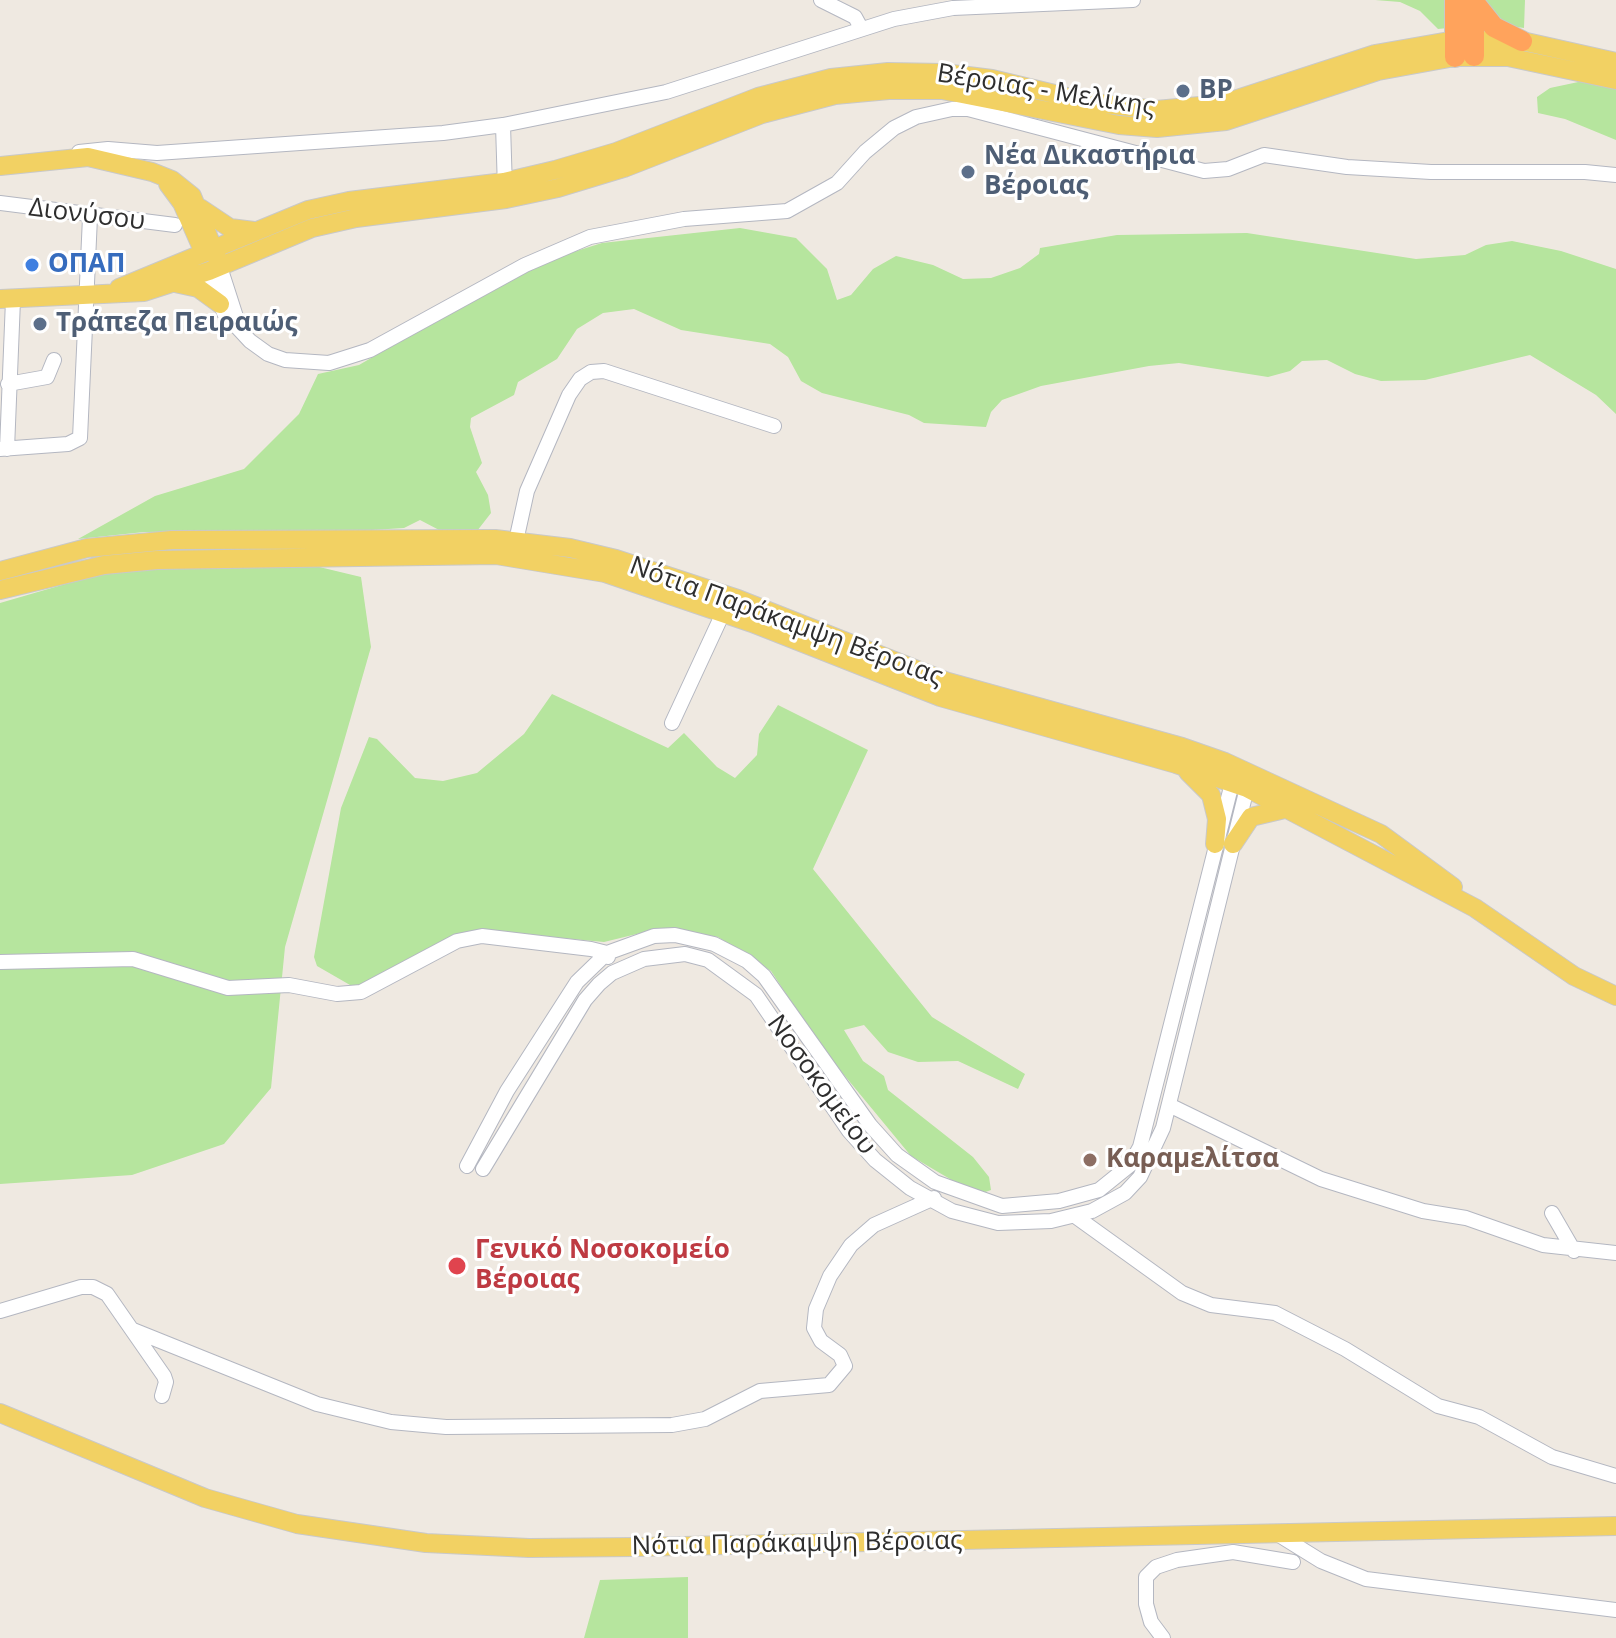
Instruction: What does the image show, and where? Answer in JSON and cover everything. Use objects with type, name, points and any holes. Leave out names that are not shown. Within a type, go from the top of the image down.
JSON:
[{"type":"highway","points":[[1468,1],[1494,27],[1522,41]]},
{"type":"highway","points":[[1464,48],[1468,1]]},
{"type":"main road","name":"Βέροιας - Μελίκης","points":[[211,261],[334,222],[505,191],[758,97],[831,78],[888,72],[944,73],[992,79],[1121,108],[1184,109],[1266,92],[1375,54],[1522,41],[1616,62]]},
{"type":"main road","name":"Βέροιας - Μελίκης","points":[[1464,48],[1616,80]]},
{"type":"main road","points":[[0,166],[57,158],[107,159],[162,176],[182,187],[190,245],[173,275]]},
{"type":"main road","name":"Βέροιας - Μελίκης","points":[[211,261],[254,231],[308,210],[349,201],[505,191]]},
{"type":"main road","points":[[188,217],[254,231]]},
{"type":"main road","points":[[7,299],[134,294],[211,261],[188,217]]},
{"type":"main road","points":[[173,275],[220,304]]},
{"type":"main road","name":"Νότια Παράκαμψη Βέροιας","points":[[0,571],[87,548],[172,540],[516,541],[616,559],[738,599],[948,682],[1182,747],[1475,908],[1574,976],[1616,996]]},
{"type":"main road","name":"Νότια Παράκαμψη Βέροιας","points":[[0,590],[104,565],[157,560],[496,555],[605,573],[723,613],[940,697],[1243,780],[1381,834],[1423,862],[1468,898],[1475,908]]},
{"type":"main road","points":[[1176,764],[1211,795],[1224,844],[1251,817],[1289,808]]},
{"type":"main road","name":"Νότια Παράκαμψη Βέροιας","points":[[0,1413],[205,1498],[297,1524],[426,1543],[544,1548],[1616,1526]]},
{"type":"street","points":[[821,0],[855,17],[861,28]]},
{"type":"street","points":[[57,158],[85,151],[157,153],[443,133],[503,125],[666,92],[743,70],[861,28],[953,8],[1133,0]]},
{"type":"street","points":[[211,261],[220,304],[240,331],[268,354],[314,364],[347,359],[396,337],[548,254],[590,237],[684,219],[787,211],[837,183],[865,152],[894,128],[916,117],[952,109],[968,109],[1204,171],[1228,169],[1264,155],[1347,167],[1431,172],[1585,172],[1616,175]]},
{"type":"street","points":[[503,125],[505,191]]},
{"type":"street","name":"Διονύσου","points":[[0,203],[90,217],[188,217]]},
{"type":"street","points":[[7,299],[5,367],[8,384],[3,449],[68,444],[80,438],[83,422],[93,296],[90,217]]},
{"type":"street","points":[[211,261],[240,331]]},
{"type":"street","points":[[8,384],[47,377],[54,360]]},
{"type":"street","points":[[516,541],[527,491],[569,395],[580,379],[591,372],[604,371],[774,426]]},
{"type":"street","points":[[672,723],[723,613]]},
{"type":"street","points":[[1224,844],[1243,780]]},
{"type":"street","name":"Νοσοκομείου","points":[[483,1169],[585,1000],[612,973],[644,959],[685,954],[708,960],[744,984],[849,1131],[893,1176],[952,1211],[998,1223],[1075,1216],[1125,1193],[1153,1156],[1169,1105],[1224,844]]},
{"type":"street","name":"Νοσοκομείου","points":[[467,1166],[577,982],[607,953],[654,936],[675,935],[714,944],[747,961],[764,976],[876,1132],[916,1169],[951,1190],[1002,1206],[1030,1205],[1099,1190],[1130,1165],[1140,1147],[1224,844]]},
{"type":"street","points":[[0,962],[133,959],[228,988],[289,985],[337,994],[361,992],[457,941],[482,936],[607,953],[612,973]]},
{"type":"street","points":[[1169,1105],[1321,1179],[1423,1211],[1466,1218],[1543,1245],[1574,1251],[1616,1253]]},
{"type":"street","points":[[133,1330],[317,1404],[391,1422],[446,1427],[672,1425],[705,1419],[760,1391],[829,1385],[845,1366],[840,1355],[821,1341],[814,1328],[816,1309],[830,1276],[851,1245],[874,1225],[951,1190]]},
{"type":"street","points":[[1552,1213],[1574,1251]]},
{"type":"street","points":[[1075,1216],[1182,1293],[1211,1305],[1275,1313],[1345,1349],[1438,1406],[1479,1417],[1552,1457],[1616,1476]]},
{"type":"street","points":[[0,1311],[81,1287],[93,1287],[107,1294],[164,1376],[166,1382],[162,1396]]},
{"type":"street","points":[[1279,1535],[1321,1561],[1366,1579],[1616,1610]]},
{"type":"street","points":[[1163,1638],[1151,1622],[1146,1604],[1146,1577],[1156,1567],[1233,1552],[1293,1562]]},
{"type":"green space","points":[[1375,0],[1452,0],[1448,28],[1438,29],[1420,11],[1400,2]]},
{"type":"green space","points":[[1482,0],[1525,0],[1524,28],[1504,25]]},
{"type":"green space","points":[[1583,81],[1616,89],[1616,140],[1565,119],[1538,113],[1537,97],[1550,88]]},
{"type":"green space","points":[[740,228],[796,238],[827,269],[837,300],[851,295],[873,269],[896,256],[933,265],[963,279],[991,278],[1020,268],[1039,254],[1040,248],[1117,235],[1247,233],[1416,259],[1465,255],[1486,245],[1512,241],[1561,251],[1616,269],[1616,414],[1596,395],[1530,355],[1425,380],[1381,381],[1355,374],[1327,360],[1302,361],[1290,371],[1268,377],[1179,363],[1149,366],[1041,386],[1002,400],[991,412],[986,427],[924,423],[909,415],[822,393],[801,381],[788,357],[770,344],[681,330],[634,309],[603,313],[577,329],[557,359],[518,382],[514,395],[471,418],[470,427],[482,463],[476,472],[488,495],[491,513],[477,531],[441,531],[420,520],[404,528],[372,530],[144,532],[78,539],[155,496],[244,469],[299,414],[318,374],[359,365],[514,275],[602,243]]},
{"type":"green space","points":[[311,565],[361,577],[371,647],[285,947],[271,1088],[224,1144],[132,1175],[0,1184],[0,603],[117,569]]},
{"type":"green space","points":[[552,694],[668,748],[684,733],[717,767],[735,778],[757,755],[759,734],[778,705],[868,750],[813,869],[932,1017],[1025,1074],[1018,1089],[958,1061],[918,1062],[888,1052],[864,1025],[844,1030],[863,1061],[884,1076],[888,1090],[973,1157],[989,1177],[991,1190],[977,1195],[911,1156],[821,1047],[771,971],[718,937],[678,930],[645,932],[604,942],[486,931],[361,986],[350,985],[317,966],[314,957],[341,808],[369,737],[377,739],[415,778],[443,781],[477,773],[524,734]]},
{"type":"green space","points":[[688,1577],[688,1638],[584,1638],[600,1580]]},
{"type":"place","name":"BP","points":[[1183,91]]},
{"type":"place","name":"Νέα Δικαστήρια Βέροιας","points":[[968,172]]},
{"type":"place","name":"ΟΠΑΠ","points":[[32,265]]},
{"type":"place","name":"Τράπεζα Πειραιώς","points":[[40,324]]},
{"type":"place","name":"Καραμελίτσα","points":[[1090,1160]]},
{"type":"place","name":"Γενικό Νοσοκομείο Βέροιας","points":[[457,1266]]}]
